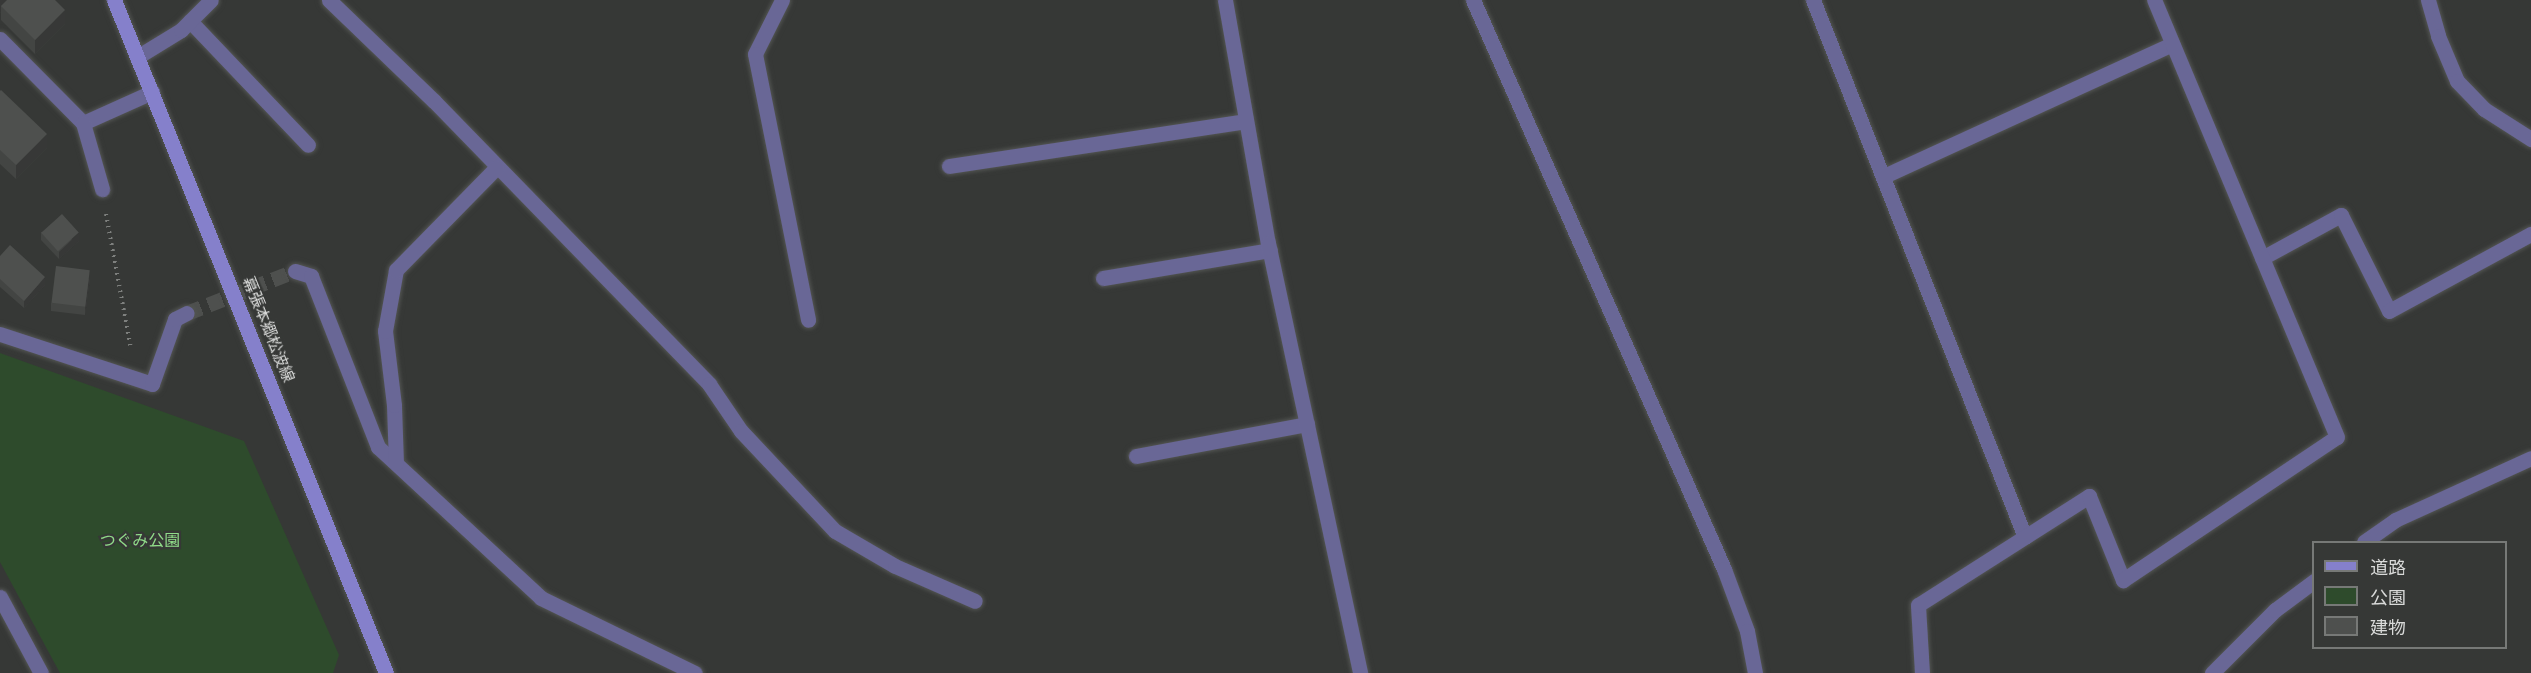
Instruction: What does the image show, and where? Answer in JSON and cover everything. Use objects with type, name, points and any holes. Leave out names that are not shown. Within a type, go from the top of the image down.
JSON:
[{"type":"street","name":"幕張本郷松波線","points":[[114,0],[386,673]]},
{"type":"street","points":[[137,57],[190,21],[211,0]]},
{"type":"street","points":[[329,0],[497,167],[709,384],[741,431],[835,531],[895,566],[975,601]]},
{"type":"street","points":[[782,0],[755,54],[808,320]]},
{"type":"street","points":[[1225,0],[1270,249],[1360,673]]},
{"type":"street","points":[[1473,0],[1724,569],[1747,631],[1755,673]]},
{"type":"street","points":[[1813,0],[2025,537]]},
{"type":"street","points":[[1922,673],[1918,605],[2089,496],[2123,580],[2337,436],[2154,0]]},
{"type":"street","points":[[2428,0],[2438,36],[2457,81],[2484,110],[2531,139]]},
{"type":"street","points":[[190,21],[308,145]]},
{"type":"street","points":[[0,39],[83,123],[102,189]]},
{"type":"street","points":[[1884,176],[2172,44]]},
{"type":"street","points":[[83,123],[152,92]]},
{"type":"street","points":[[949,166],[1246,121]]},
{"type":"street","points":[[396,463],[394,405],[385,331],[396,270],[497,167]]},
{"type":"street","points":[[2262,258],[2341,215],[2389,311],[2531,234]]},
{"type":"street","points":[[1103,278],[1270,249]]},
{"type":"street","points":[[295,271],[311,276],[378,447],[541,598],[695,673]]},
{"type":"street","points":[[0,334],[152,384],[176,319],[187,313]]},
{"type":"street","points":[[1136,456],[1307,424]]},
{"type":"street","points":[[2367,541],[2395,520],[2531,458]]},
{"type":"street","points":[[2212,673],[2275,610],[2312,581]]},
{"type":"street","points":[[0,597],[41,673]]},
{"type":"path","points":[[102,189],[129,334]]},
{"type":"green space","name":"つぐみ公園","points":[[0,353],[244,441],[339,655],[333,673],[60,673],[0,562]]},
{"type":"building","points":[[7,0],[55,0],[65,10],[35,40],[1,6]]},
{"type":"building","points":[[1,90],[47,134],[16,165],[0,150]]},
{"type":"building","points":[[62,214],[79,233],[58,251],[41,233]]},
{"type":"building","points":[[10,245],[45,277],[24,301],[0,279],[0,256]]},
{"type":"building","points":[[56,266],[90,270],[85,307],[51,303]]},
{"type":"tunnel","points":[[187,313],[295,271]]}]
